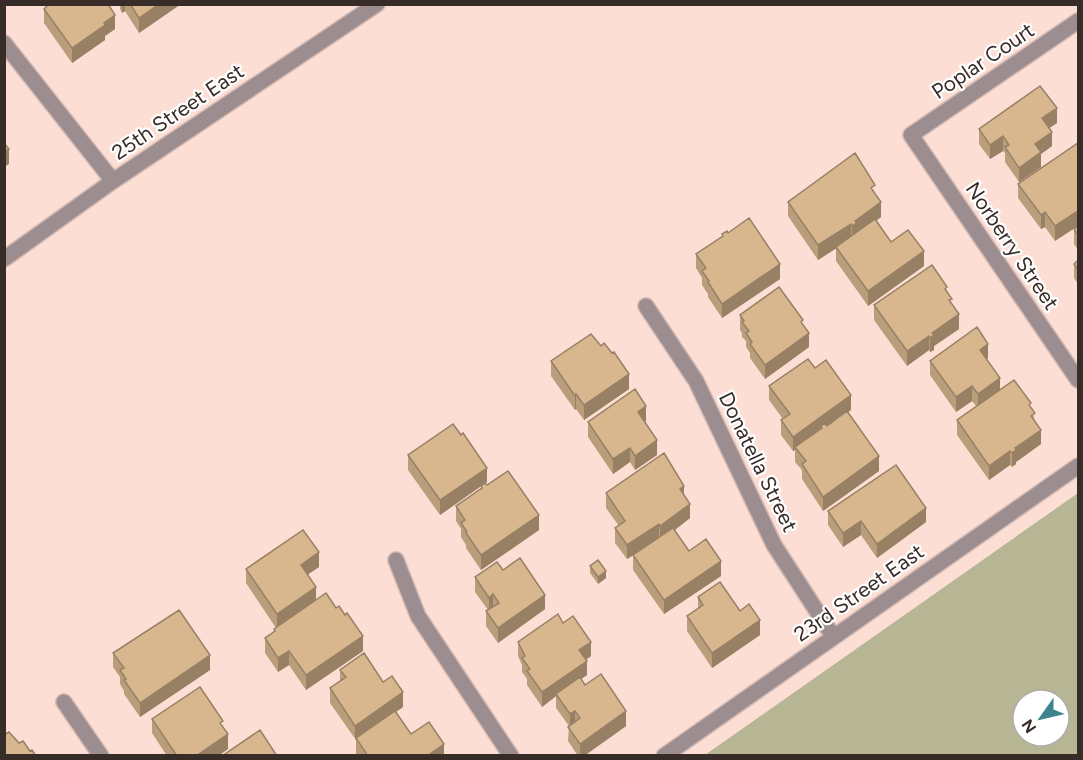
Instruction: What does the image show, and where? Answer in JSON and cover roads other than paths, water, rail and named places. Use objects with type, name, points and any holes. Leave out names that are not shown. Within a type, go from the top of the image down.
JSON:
[{"type":"street","name":"25th Street East","points":[[4,259],[113,181],[377,4]]},
{"type":"street","name":"Poplar Court","points":[[911,135],[1078,21]]},
{"type":"street","points":[[4,43],[113,181]]},
{"type":"street","name":"Norberry Street","points":[[911,135],[1078,380]]},
{"type":"street","name":"Donatella Street","points":[[646,306],[696,381],[774,545],[833,636]]},
{"type":"street","name":"23rd Street East","points":[[664,756],[1078,465]]},
{"type":"street","points":[[396,560],[418,616],[511,756]]},
{"type":"street","points":[[64,702],[101,756]]}]
